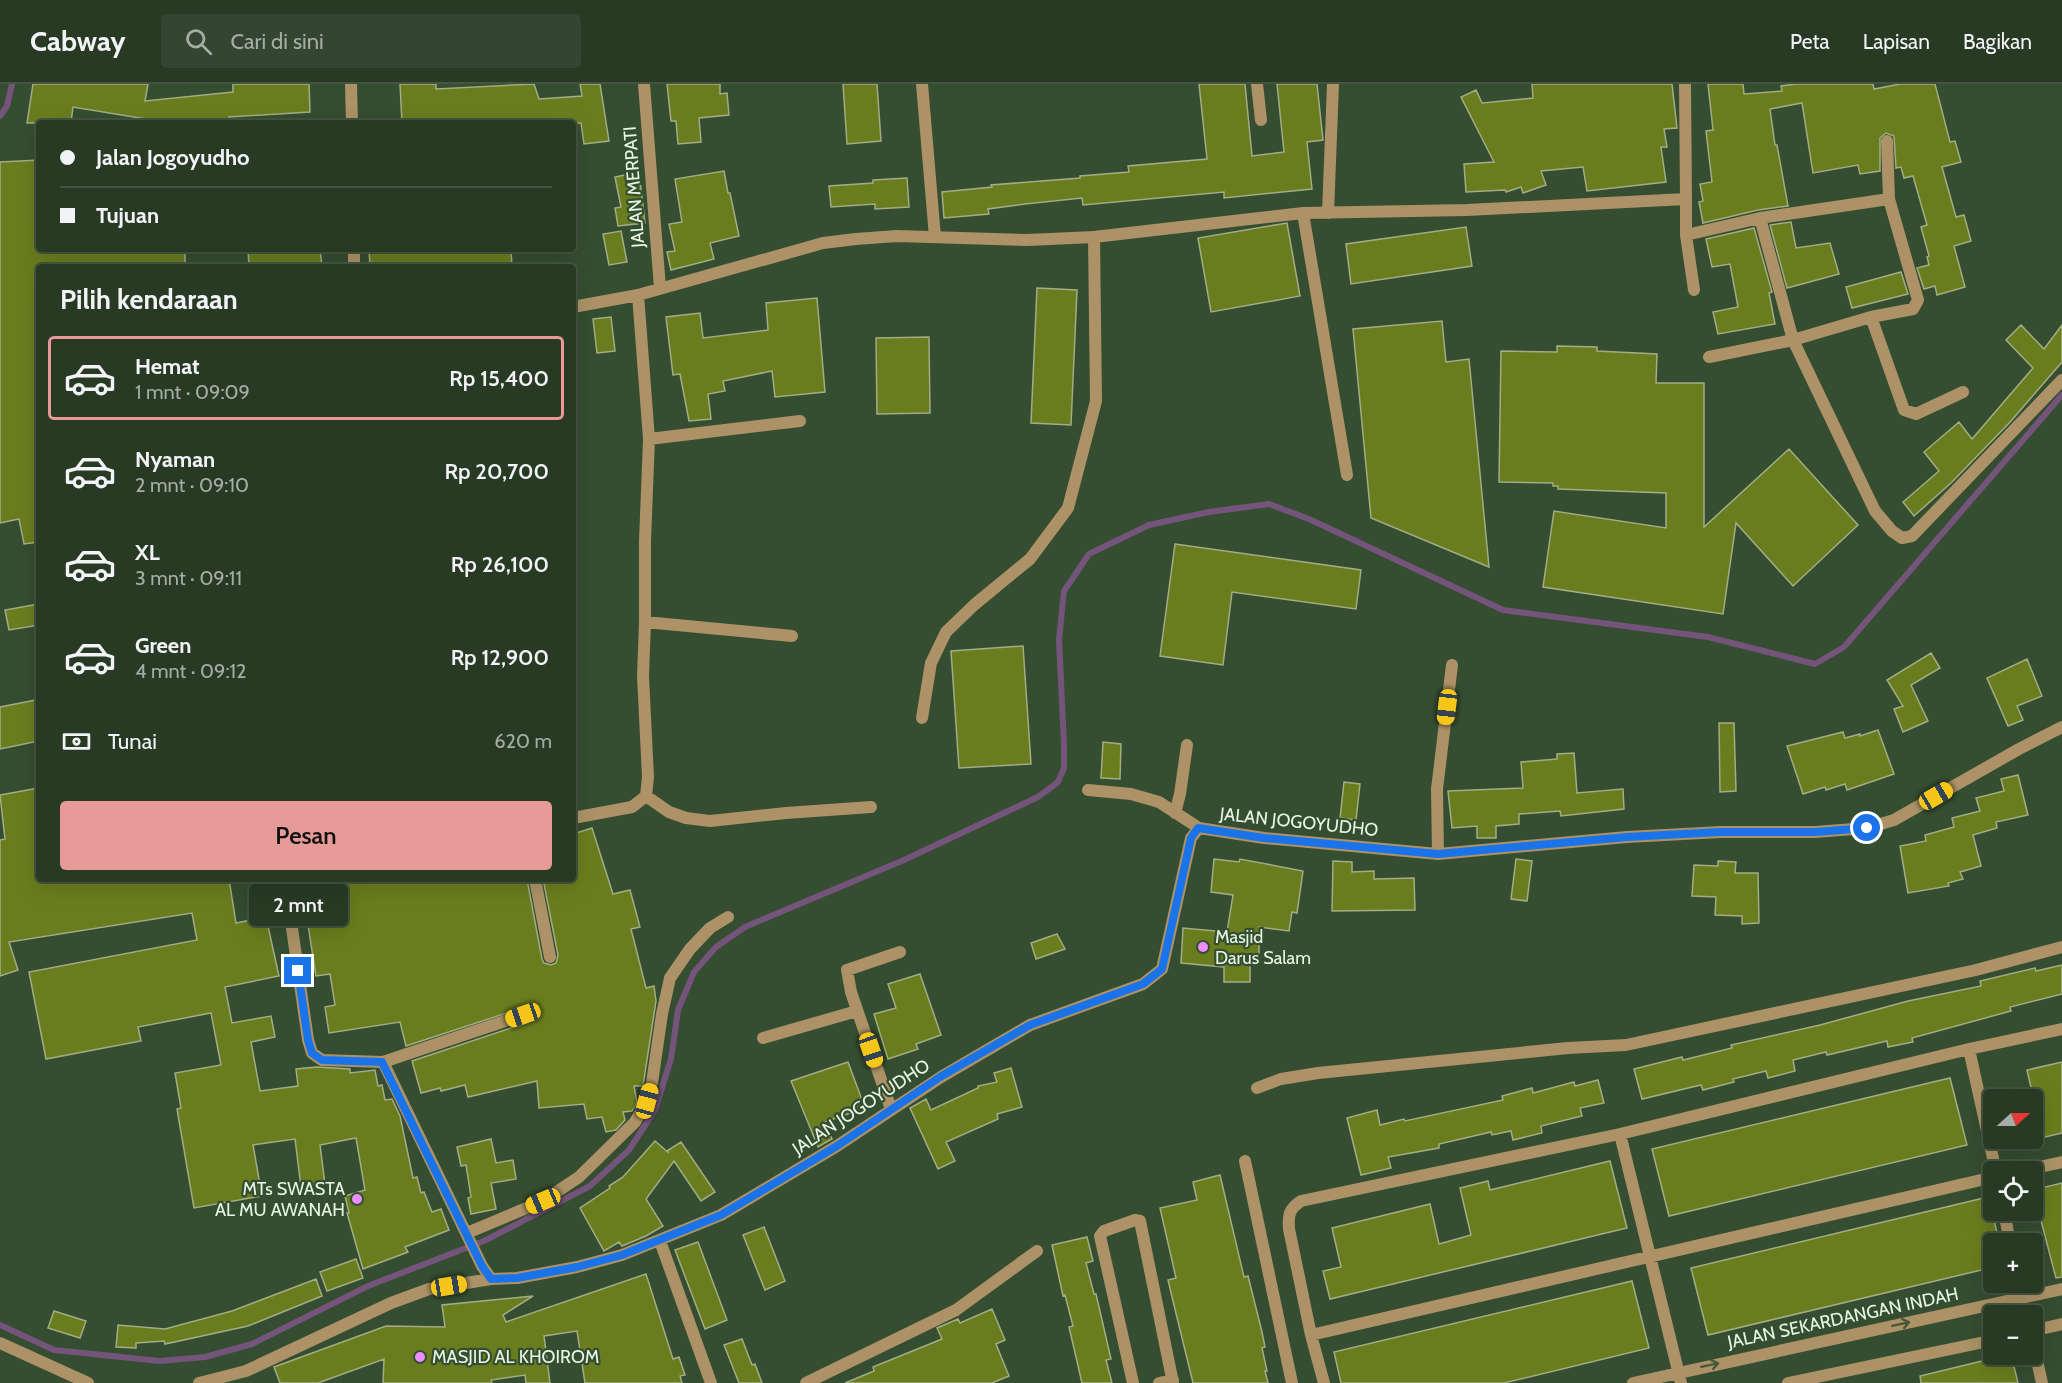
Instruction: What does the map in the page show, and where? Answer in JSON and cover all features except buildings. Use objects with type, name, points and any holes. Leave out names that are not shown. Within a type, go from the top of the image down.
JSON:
[{"type":"street","points":[[351,84],[352,120]]},
{"type":"street","name":"JALAN MERPATI","points":[[644,84],[660,288]]},
{"type":"street","points":[[922,84],[935,237]]},
{"type":"street","points":[[1257,84],[1261,120]]},
{"type":"street","points":[[1328,213],[1333,84]]},
{"type":"street","points":[[1685,84],[1686,235],[1694,290]]},
{"type":"street","points":[[1709,357],[1793,340],[1871,317],[1913,309],[1918,300],[1889,199],[1887,141]]},
{"type":"street","points":[[576,306],[638,295],[823,243],[897,236],[1027,240],[1094,237],[1303,213],[1467,210],[1686,199]]},
{"type":"street","points":[[1686,235],[1760,218],[1889,199]]},
{"type":"street","points":[[1303,213],[1347,475]]},
{"type":"street","points":[[1760,218],[1793,340],[1875,511],[1892,531],[1902,538],[1912,536],[2059,387]]},
{"type":"street","points":[[922,718],[931,663],[946,632],[974,605],[1030,560],[1068,508],[1096,401],[1094,237]]},
{"type":"street","points":[[576,817],[632,807],[646,796],[648,777],[642,676],[650,439],[638,295]]},
{"type":"street","points":[[1871,317],[1904,410],[1916,414],[1963,392]]},
{"type":"street","points":[[650,439],[800,421]]},
{"type":"street","points":[[645,622],[792,636]]},
{"type":"street","points":[[1438,854],[1437,789],[1452,665]]},
{"type":"street","name":"JALAN JOGOYUDHO","points":[[199,1383],[246,1371],[354,1319],[429,1289],[491,1279],[517,1278],[577,1267],[622,1255],[660,1241],[721,1215],[837,1146],[940,1077],[1030,1025],[1143,984],[1162,969],[1191,838],[1198,828],[1264,838],[1438,854],[1627,837],[1720,832],[1815,832],[1867,828],[1894,820],[2062,727]]},
{"type":"street","points":[[1175,813],[1187,745]]},
{"type":"street","points":[[1088,790],[1131,794],[1159,802],[1198,828]]},
{"type":"street","points":[[646,796],[669,812],[686,818],[710,821],[871,807]]},
{"type":"street","points":[[285,882],[308,1040],[312,1053],[322,1060],[382,1062],[523,1015]]},
{"type":"street","points":[[536,882],[550,957]]},
{"type":"street","points":[[469,1239],[543,1201],[579,1177],[635,1122],[647,1101],[652,1083],[662,1014],[670,978],[690,949],[710,928],[728,917]]},
{"type":"street","points":[[1257,1088],[1281,1079],[1318,1073],[1512,1053],[1626,1045],[1976,970],[2062,947]]},
{"type":"street","points":[[891,1109],[857,1011],[847,970],[900,952]]},
{"type":"street","points":[[763,1038],[857,1011]]},
{"type":"street","points":[[1324,1383],[1311,1335],[1289,1229],[1288,1216],[1292,1207],[1301,1201],[1620,1134],[1968,1049],[2062,1029]]},
{"type":"street","points":[[1968,1049],[1993,1161]]},
{"type":"street","points":[[382,1062],[482,1266],[491,1279]]},
{"type":"street","points":[[1620,1134],[1679,1377]]},
{"type":"street","points":[[1245,1161],[1292,1383]]},
{"type":"street","points":[[2043,1166],[2062,1162]]},
{"type":"street","points":[[1311,1335],[1983,1180]]},
{"type":"street","points":[[1132,1383],[1100,1236],[1104,1231],[1135,1220],[1140,1221],[1173,1382],[1159,1383]]},
{"type":"street","points":[[660,1241],[711,1383]]},
{"type":"street","points":[[806,1383],[956,1311],[1037,1251]]},
{"type":"street","name":"JALAN SEKARDANGAN INDAH","points":[[1633,1383],[1679,1377],[2062,1289]]},
{"type":"street","points":[[2020,1293],[2023,1305]]},
{"type":"street","points":[[2043,1328],[2062,1324]]},
{"type":"street","points":[[1788,1383],[1983,1342]]},
{"type":"street","points":[[0,1343],[88,1383]]},
{"type":"street","points":[[2038,1365],[2042,1383]]},
{"type":"waterway","points":[[0,116],[7,106],[12,84]]},
{"type":"waterway","points":[[0,1325],[54,1350],[160,1361],[205,1357],[252,1344],[368,1286],[484,1241],[590,1186],[629,1150],[655,1110],[671,1059],[678,1010],[694,972],[716,947],[745,927],[904,860],[1038,797],[1058,782],[1064,768],[1059,640],[1064,591],[1089,554],[1149,525],[1209,512],[1269,504],[1309,519],[1503,610],[1708,637],[1815,664],[1844,647],[2062,395]]},
{"type":"place","name":"Masjid Darus Salam","points":[[1203,947]]},
{"type":"place","name":"MTs SWASTA AL MU AWANAH","points":[[357,1199]]},
{"type":"place","name":"MASJID AL KHOIROM","points":[[420,1357]]},
{"type":"route","points":[[298,971],[312,1053],[322,1060],[382,1062],[482,1266],[491,1279],[517,1278],[577,1267],[622,1255],[721,1215],[837,1146],[940,1077],[1030,1025],[1143,984],[1162,969],[1191,838],[1198,828],[1264,838],[1438,854],[1627,837],[1720,832],[1815,832],[1867,828]]}]
